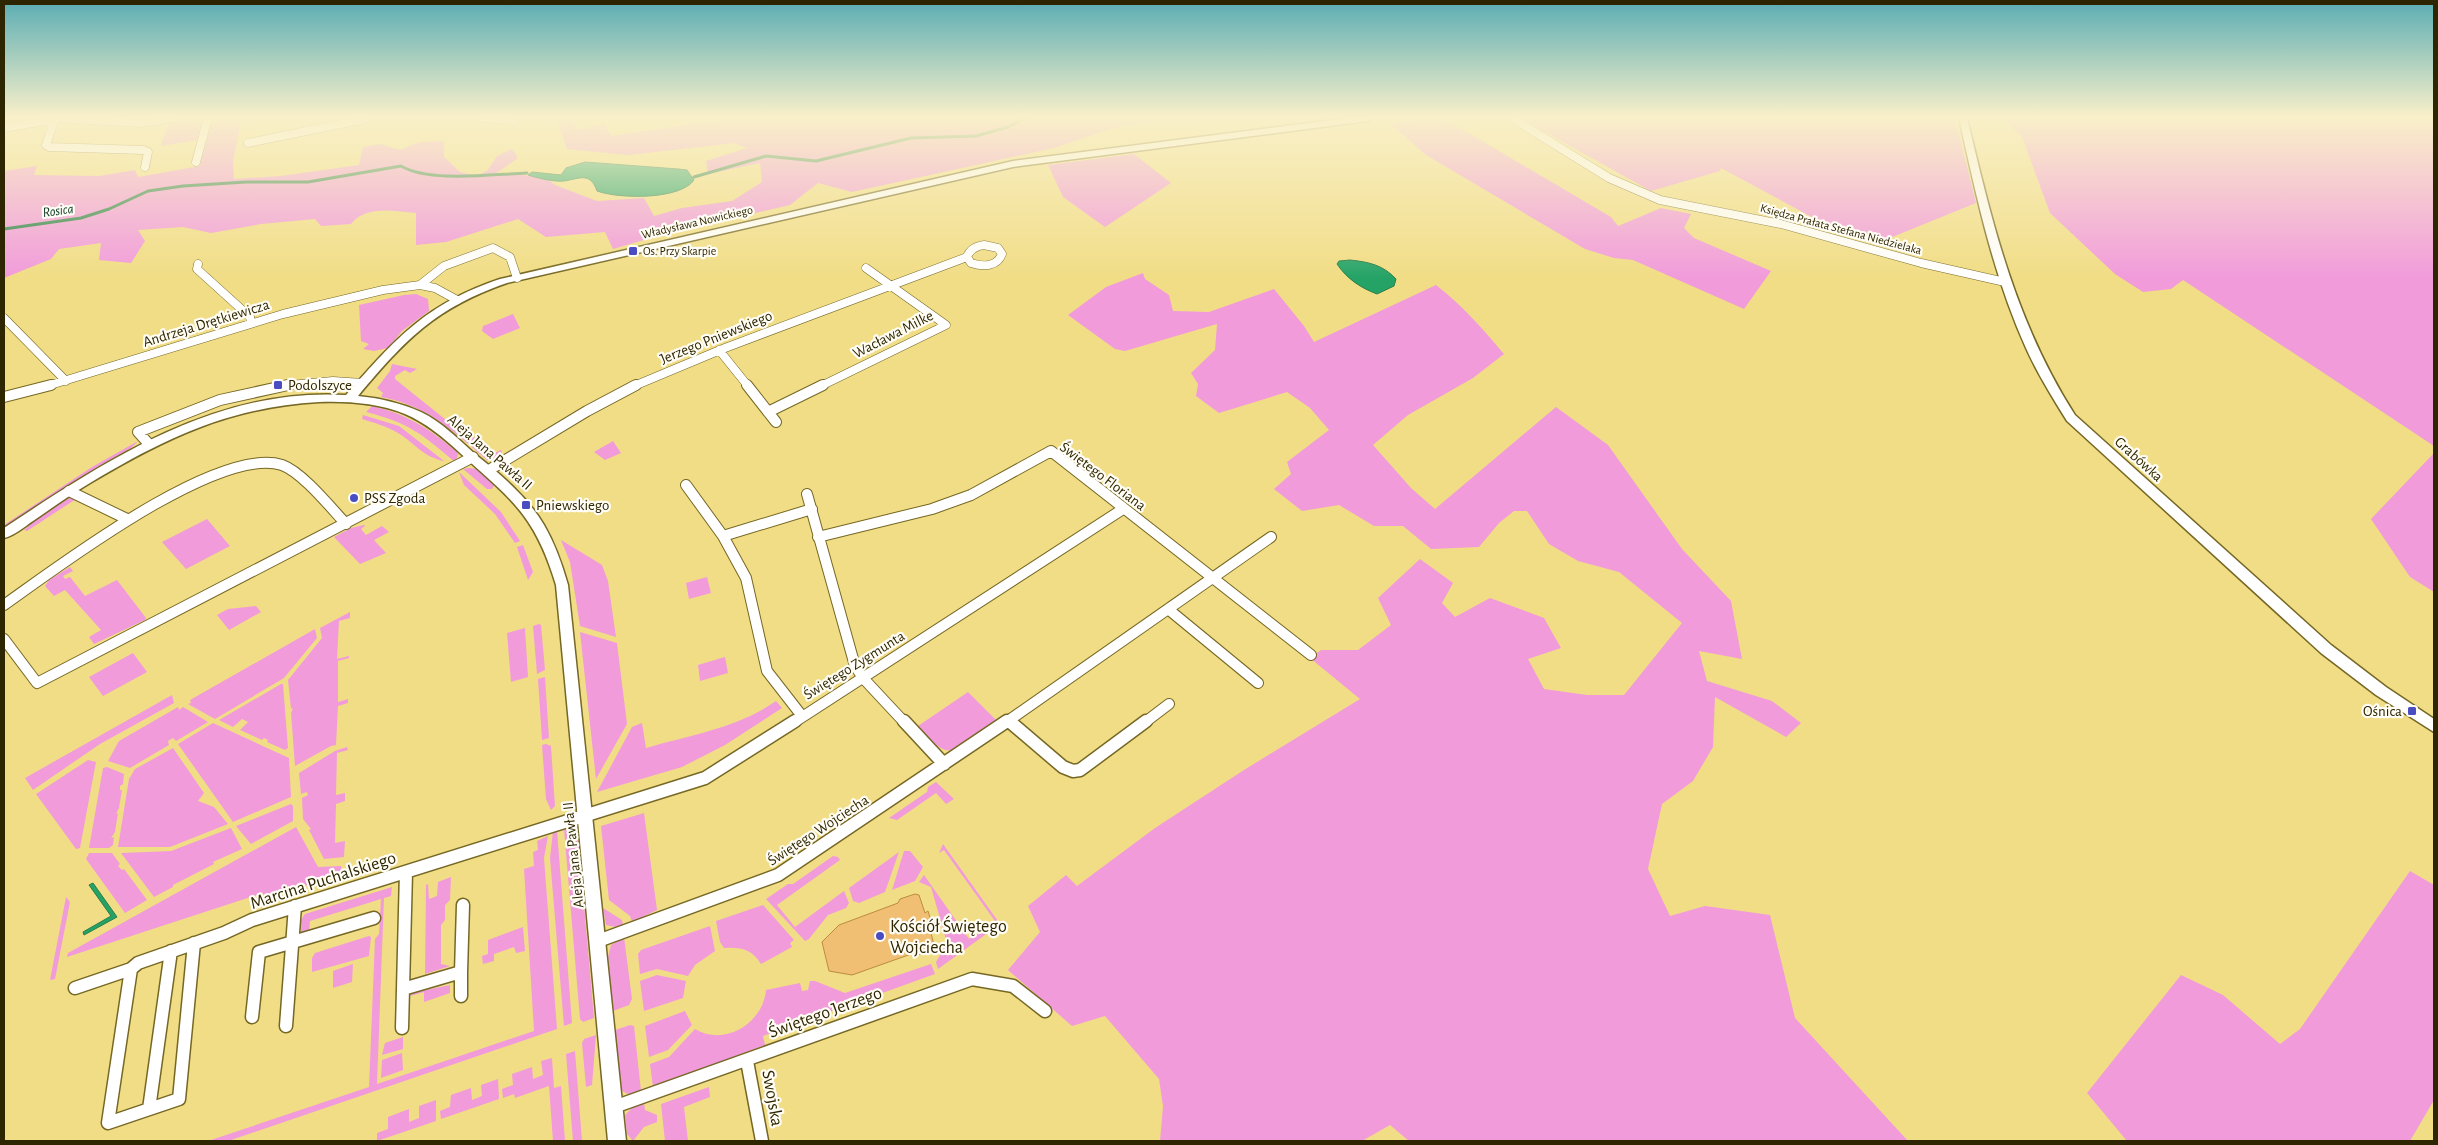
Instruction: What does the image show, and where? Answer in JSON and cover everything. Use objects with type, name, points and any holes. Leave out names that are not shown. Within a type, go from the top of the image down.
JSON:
[{"type":"street","name":"Władysława Nowickiego","points":[[350,398],[398,342],[417,325],[457,300],[486,287],[517,278],[978,171]]},
{"type":"street","name":"Księdza Prałata Stefana Niedzielaka","points":[[1601,171],[1653,198],[1694,209],[1767,220],[1953,271],[2005,282]]},
{"type":"street","name":"Grabówka","points":[[1977,171],[2005,282],[2015,310],[2049,382],[2077,425],[2326,650],[2374,686],[2434,726]]},
{"type":"street","points":[[457,300],[435,288],[420,285],[427,276],[444,266],[474,253],[493,248],[510,257],[517,278]]},
{"type":"street","name":"Jerzego Pniewskiego","points":[[489,470],[631,387],[778,327],[967,258]]},
{"type":"street","points":[[198,264],[197,269],[250,317],[251,322]]},
{"type":"street","name":"Wacława Milke","points":[[768,412],[946,325],[894,286],[866,268]]},
{"type":"street","name":"Andrzeja Drętkiewicza","points":[[4,398],[66,381],[251,322],[397,287],[420,285]]},
{"type":"street","points":[[4,318],[66,381]]},
{"type":"street","points":[[720,350],[776,422]]},
{"type":"street","points":[[148,443],[138,432],[193,408],[232,395],[299,382],[364,383]]},
{"type":"street","name":"Aleja Jana Pawła II","points":[[4,534],[113,462],[148,443],[193,424],[251,407],[302,399],[350,398],[388,404],[417,414],[430,422],[514,491],[532,513],[545,534],[556,561],[562,585],[617,1141]]},
{"type":"street","name":"Świętego Floriana","points":[[818,537],[932,508],[971,495],[1051,451],[1311,655]]},
{"type":"street","points":[[4,639],[37,683],[473,457]]},
{"type":"street","points":[[4,605],[127,518],[211,477],[239,466],[269,462],[285,466],[301,478],[346,524]]},
{"type":"street","points":[[686,485],[723,536],[746,578],[767,671],[802,716]]},
{"type":"street","points":[[69,491],[127,518]]},
{"type":"street","points":[[807,494],[850,652],[863,678],[944,764]]},
{"type":"street","points":[[723,536],[812,509]]},
{"type":"street","name":"Świętego Zygmunta","points":[[585,816],[704,778],[863,678],[1123,509]]},
{"type":"street","name":"Świętego Wojciecha","points":[[598,941],[778,875],[1008,721],[1271,537]]},
{"type":"street","points":[[1168,609],[1258,683]]},
{"type":"street","points":[[1008,721],[1064,767],[1072,771],[1080,770],[1169,704]]},
{"type":"street","name":"Marcina Puchalskiego","points":[[75,988],[131,969],[138,963],[252,920],[585,816]]},
{"type":"street","points":[[402,1028],[406,872]]},
{"type":"street","points":[[461,996],[463,905]]},
{"type":"street","points":[[286,1026],[295,906]]},
{"type":"street","points":[[252,1017],[259,952],[374,918]]},
{"type":"street","points":[[131,969],[108,1123],[179,1099],[194,943]]},
{"type":"street","points":[[149,1109],[171,951]]},
{"type":"street","points":[[403,990],[461,972]]},
{"type":"street","name":"Świętego Jerzego","points":[[614,1107],[972,979],[1013,986],[1045,1011]]},
{"type":"street","name":"Swojska","points":[[747,1061],[762,1141]]},
{"type":"shaded area","points":[[4,171],[35,171],[34,175],[99,176],[136,171],[138,177],[169,171],[234,171],[234,179],[313,171],[459,171],[476,176],[486,171],[499,171],[495,174],[543,176],[555,185],[597,201],[644,198],[654,216],[682,208],[732,201],[762,182],[761,171],[946,171],[852,192],[818,183],[790,205],[661,235],[613,249],[605,232],[546,237],[518,219],[446,242],[416,245],[416,213],[381,211],[364,214],[351,224],[321,226],[315,219],[261,224],[211,233],[183,227],[138,230],[145,241],[131,263],[99,260],[101,243],[59,249],[51,259],[4,278]]},
{"type":"shaded area","points":[[564,171],[688,171],[694,180],[687,187],[676,191],[648,196],[634,196],[607,194],[597,191],[591,181],[584,178],[555,181],[528,175],[532,172],[561,175]]},
{"type":"shaded area","points":[[708,171],[720,171],[708,174]]},
{"type":"shaded area","points":[[1051,171],[1156,171],[1171,183],[1105,227],[1063,197]]},
{"type":"shaded area","points":[[1454,171],[1534,171],[1611,217],[1618,226],[1661,208],[1691,214],[1684,228],[1694,238],[1771,271],[1744,309],[1633,260],[1614,258],[1585,249]]},
{"type":"shaded area","points":[[1616,171],[1719,171],[1651,191]]},
{"type":"shaded area","points":[[1727,171],[1968,171],[1976,203],[1875,244],[1821,222]]},
{"type":"shaded area","points":[[2035,171],[2434,171],[2434,446],[2183,280],[2171,289],[2143,292],[2115,274],[2050,213]]},
{"type":"shaded area","points":[[1350,260],[1381,267],[1396,279],[1394,286],[1377,294],[1365,289],[1350,279],[1337,264],[1339,261]]},
{"type":"shaded area","points":[[1143,273],[1145,279],[1169,295],[1173,311],[1209,312],[1274,289],[1304,326],[1314,342],[1436,285],[1446,293],[1472,318],[1504,354],[1473,378],[1408,415],[1373,445],[1411,488],[1435,509],[1556,407],[1608,445],[1682,549],[1731,601],[1742,659],[1699,651],[1707,681],[1772,701],[1801,723],[1786,737],[1715,697],[1713,747],[1693,781],[1662,804],[1648,869],[1670,916],[1705,906],[1770,915],[1795,1018],[1908,1141],[1409,1141],[1390,1125],[1362,1141],[1160,1141],[1163,1106],[1159,1079],[1105,1016],[1072,1026],[1008,970],[1040,932],[1028,906],[1066,875],[1077,886],[1155,828],[1244,770],[1360,699],[1310,658],[1321,650],[1358,650],[1391,625],[1378,598],[1420,559],[1453,583],[1442,603],[1455,617],[1490,598],[1544,618],[1561,648],[1528,659],[1544,689],[1587,695],[1624,695],[1682,623],[1619,572],[1578,561],[1549,544],[1527,511],[1514,511],[1499,523],[1479,547],[1431,549],[1403,526],[1374,526],[1339,505],[1302,511],[1274,489],[1291,474],[1287,462],[1329,430],[1310,408],[1287,392],[1219,413],[1196,396],[1198,384],[1191,373],[1215,350],[1217,324],[1125,351],[1115,349],[1068,315],[1106,287]]},
{"type":"shaded area","points":[[416,294],[428,299],[429,311],[402,331],[388,348],[374,351],[363,349],[369,344],[361,341],[359,305]]},
{"type":"shaded area","points":[[513,314],[520,328],[493,339],[482,331],[483,326]]},
{"type":"shaded area","points":[[392,364],[417,369],[410,373],[405,370],[395,376],[395,379],[466,436],[470,434],[495,453],[501,450],[503,456],[497,461],[487,460],[450,429],[425,413],[412,406],[381,397],[383,393],[377,388],[390,371]]},
{"type":"shaded area","points":[[372,406],[408,418],[427,429],[457,452],[458,455],[455,462],[433,444],[404,425],[366,412]]},
{"type":"shaded area","points":[[363,415],[399,426],[444,461],[425,453],[394,431],[362,419]]},
{"type":"shaded area","points":[[138,441],[131,448],[101,465],[4,529],[4,525],[92,467]]},
{"type":"shaded area","points":[[613,441],[621,453],[605,460],[594,452]]},
{"type":"shaded area","points":[[2434,453],[2434,592],[2410,577],[2371,519]]},
{"type":"shaded area","points":[[463,469],[477,469],[495,484],[492,489],[487,489]]},
{"type":"shaded area","points":[[459,472],[501,512],[520,541],[515,543],[495,514],[464,485]]},
{"type":"shaded area","points":[[71,497],[76,499],[27,531],[24,530],[46,511]]},
{"type":"shaded area","points":[[207,519],[230,546],[186,569],[162,542]]},
{"type":"shaded area","points":[[364,525],[361,529],[366,535],[382,526],[389,532],[374,540],[386,553],[360,564],[334,537],[351,528]]},
{"type":"shaded area","points":[[561,540],[602,565],[608,581],[616,637],[580,626],[570,562]]},
{"type":"shaded area","points":[[523,545],[533,572],[528,580],[517,547]]},
{"type":"shaded area","points":[[70,567],[73,571],[63,576],[65,579],[70,577],[85,596],[117,580],[146,618],[145,620],[94,644],[89,637],[101,630],[65,590],[54,596],[45,586],[49,580]]},
{"type":"shaded area","points":[[707,577],[711,593],[689,599],[686,583]]},
{"type":"shaded area","points":[[256,606],[261,612],[229,630],[217,615],[228,609]]},
{"type":"shaded area","points":[[350,612],[350,618],[339,621],[337,659],[349,656],[349,658],[338,661],[338,702],[348,699],[348,703],[338,706],[336,745],[295,766],[291,713],[293,708],[291,709],[288,680],[322,638],[320,628]]},
{"type":"shaded area","points":[[541,625],[545,670],[537,674],[533,626]]},
{"type":"shaded area","points":[[525,628],[528,677],[511,682],[507,633]]},
{"type":"shaded area","points":[[315,629],[317,638],[284,678],[215,719],[188,704],[191,703],[190,700]]},
{"type":"shaded area","points":[[580,632],[617,643],[627,724],[596,779]]},
{"type":"shaded area","points":[[133,653],[147,672],[103,696],[89,677]]},
{"type":"shaded area","points":[[725,657],[728,673],[700,681],[698,665]]},
{"type":"shaded area","points":[[545,677],[549,738],[542,740],[538,679]]},
{"type":"shaded area","points":[[283,684],[288,748],[285,750],[267,742],[268,740],[264,738],[262,740],[240,730],[248,722],[242,719],[233,727],[219,720]]},
{"type":"shaded area","points":[[968,692],[997,721],[953,750],[942,749],[918,726]]},
{"type":"shaded area","points":[[172,695],[174,703],[100,744],[33,790],[25,778]]},
{"type":"shaded area","points":[[776,701],[782,708],[725,745],[682,767],[597,792],[632,727],[642,723],[646,748],[730,724],[746,718]]},
{"type":"shaded area","points":[[178,707],[179,710],[183,707],[208,722],[176,741],[173,738],[168,741],[169,745],[130,768],[108,761],[119,741]]},
{"type":"shaded area","points":[[213,723],[289,758],[291,797],[233,822],[178,744]]},
{"type":"shaded area","points":[[542,745],[551,746],[555,806],[551,810],[546,799]]},
{"type":"shaded area","points":[[347,747],[348,750],[337,753],[336,795],[345,793],[345,801],[336,804],[335,843],[345,841],[344,857],[324,859],[309,830],[311,829],[303,819],[302,798],[308,795],[307,792],[301,794],[299,773],[335,751]]},
{"type":"shaded area","points":[[173,748],[204,793],[198,801],[214,807],[228,824],[170,847],[118,847],[129,779],[135,769]]},
{"type":"shaded area","points":[[88,760],[96,762],[80,848],[76,849],[36,794]]},
{"type":"shaded area","points":[[107,767],[124,774],[123,784],[120,786],[120,790],[122,790],[116,814],[118,813],[115,832],[111,838],[114,837],[113,845],[109,848],[89,848],[103,768]]},
{"type":"shaded area","points":[[936,782],[954,799],[946,804],[936,793],[897,820],[889,818],[927,792],[928,787]]},
{"type":"shaded area","points":[[291,804],[293,806],[293,821],[251,844],[236,826]]},
{"type":"shaded area","points":[[644,813],[657,910],[632,922],[630,916],[609,900],[601,826]]},
{"type":"shaded area","points":[[296,827],[318,867],[341,866],[342,875],[263,898],[263,893],[67,957],[68,953]]},
{"type":"shaded area","points":[[231,828],[242,849],[213,862],[214,864],[154,897],[121,853],[171,851]]},
{"type":"shaded area","points":[[564,829],[572,831],[578,837],[594,1018],[583,1022],[580,1019]]},
{"type":"shaded area","points":[[557,830],[572,1023],[564,1026],[550,858],[553,831]]},
{"type":"shaded area","points":[[548,836],[544,858],[557,1029],[228,1141],[208,1141],[369,1087],[375,939],[379,934],[381,899],[310,921],[309,932],[301,933],[301,920],[305,914],[392,887],[391,896],[384,898],[377,1084],[534,1031],[524,869],[534,866],[533,852],[538,850],[537,841]]},
{"type":"shaded area","points":[[943,844],[1000,924],[938,969],[936,962],[947,943],[931,887],[919,882],[924,875],[969,939],[995,921],[944,850],[939,853]]},
{"type":"shaded area","points":[[904,851],[910,851],[923,867],[915,881],[892,890]]},
{"type":"shaded area","points":[[899,852],[885,892],[859,903],[853,901],[849,888]]},
{"type":"shaded area","points":[[89,853],[112,853],[120,864],[118,866],[122,870],[124,869],[147,900],[125,913],[86,859]]},
{"type":"shaded area","points":[[833,856],[838,857],[840,860],[777,905],[795,927],[844,891],[849,903],[846,908],[828,915],[809,939],[805,941],[766,899],[788,884],[793,884]]},
{"type":"shaded area","points":[[2410,871],[2434,885],[2434,1100],[2410,1141],[2127,1141],[2087,1093],[2181,975],[2223,995],[2280,1044],[2300,1029]]},
{"type":"shaded area","points":[[451,877],[450,900],[445,905],[445,920],[441,925],[441,964],[450,966],[425,974],[426,885],[428,884],[429,899],[437,896],[438,882]]},
{"type":"shaded area","points":[[93,883],[117,917],[84,935],[83,932],[111,916],[89,885]]},
{"type":"shaded area","points":[[66,897],[70,902],[55,979],[50,980]]},
{"type":"shaded area","points":[[763,905],[794,940],[790,943],[792,947],[761,964],[754,955],[746,950],[724,948],[720,942],[716,921]]},
{"type":"shaded area","points":[[603,908],[622,920],[623,925],[616,927],[606,925]]},
{"type":"shaded area","points":[[710,926],[715,951],[695,965],[688,976],[657,969],[640,974],[638,954],[641,950]]},
{"type":"shaded area","points":[[523,927],[525,951],[516,953],[514,947],[494,954],[494,961],[483,964],[482,956],[488,954],[488,940]]},
{"type":"shaded area","points":[[369,936],[371,937],[369,956],[312,972],[312,958],[315,953]]},
{"type":"shaded area","points":[[624,937],[632,999],[629,1005],[613,1011],[608,957],[611,945]]},
{"type":"shaded area","points":[[353,964],[352,982],[333,988],[333,971]]},
{"type":"shaded area","points":[[931,964],[935,974],[763,1036],[765,1045],[653,1087],[650,1064],[669,1057],[695,1029],[707,1034],[718,1035],[741,1029],[758,1013],[766,990],[800,983],[802,991],[808,990],[810,981],[815,981],[845,993]]},
{"type":"shaded area","points":[[657,975],[686,981],[683,998],[644,1011],[640,981]]},
{"type":"shaded area","points":[[450,985],[450,993],[424,1002],[424,992],[410,996],[411,993]]},
{"type":"shaded area","points":[[685,1011],[692,1025],[668,1050],[649,1057],[645,1026]]},
{"type":"shaded area","points":[[630,1025],[634,1026],[641,1091],[629,1095],[621,1090],[615,1030]]},
{"type":"shaded area","points":[[596,1035],[592,1085],[586,1087],[582,1043],[584,1039]]},
{"type":"shaded area","points":[[403,1037],[403,1049],[382,1055],[385,1043]]},
{"type":"shaded area","points":[[575,1051],[582,1141],[573,1141],[566,1054]]},
{"type":"shaded area","points":[[402,1053],[403,1070],[381,1078],[382,1060]]},
{"type":"shaded area","points":[[552,1058],[554,1088],[561,1086],[565,1141],[553,1141],[549,1086],[515,1098],[514,1094],[503,1098],[502,1089],[513,1085],[512,1074],[532,1067],[533,1079],[543,1075],[541,1061]]},
{"type":"shaded area","points":[[498,1079],[499,1099],[441,1119],[440,1111],[450,1107],[451,1095],[471,1088],[472,1100],[482,1096],[481,1085]]},
{"type":"shaded area","points":[[709,1087],[710,1097],[684,1107],[688,1141],[665,1141],[661,1104]]},
{"type":"shaded area","points":[[436,1100],[436,1121],[377,1141],[377,1133],[388,1129],[388,1117],[409,1109],[409,1122],[419,1118],[419,1106]]},
{"type":"shaded area","points":[[644,1103],[645,1110],[657,1115],[657,1122],[644,1127],[633,1141],[627,1134],[625,1115],[633,1107]]},
{"type":"building","name":"Kościół Świętego Wojciecha","points":[[915,894],[919,895],[925,913],[928,911],[933,927],[930,929],[934,945],[932,950],[918,955],[914,953],[852,975],[829,971],[822,942],[839,925],[898,903],[900,899]]},
{"type":"waterway","name":"Rosica","points":[[4,229],[81,218],[109,209],[148,191],[183,186],[246,182],[308,182],[369,171]]},
{"type":"waterway","name":"Rosica","points":[[415,171],[445,176],[527,173]]},
{"type":"waterway","name":"Rosica","points":[[694,177],[713,171]]},
{"type":"place","name":"Os. Przy Skarpie","points":[[633,251]]},
{"type":"place","name":"Podolszyce","points":[[278,385]]},
{"type":"place","name":"PSS Zgoda","points":[[354,498]]},
{"type":"place","name":"Pniewskiego","points":[[526,505]]},
{"type":"place","name":"Ośnica","points":[[2412,711]]},
{"type":"place","name":"Kościół Świętego Wojciecha","points":[[880,936]]}]
